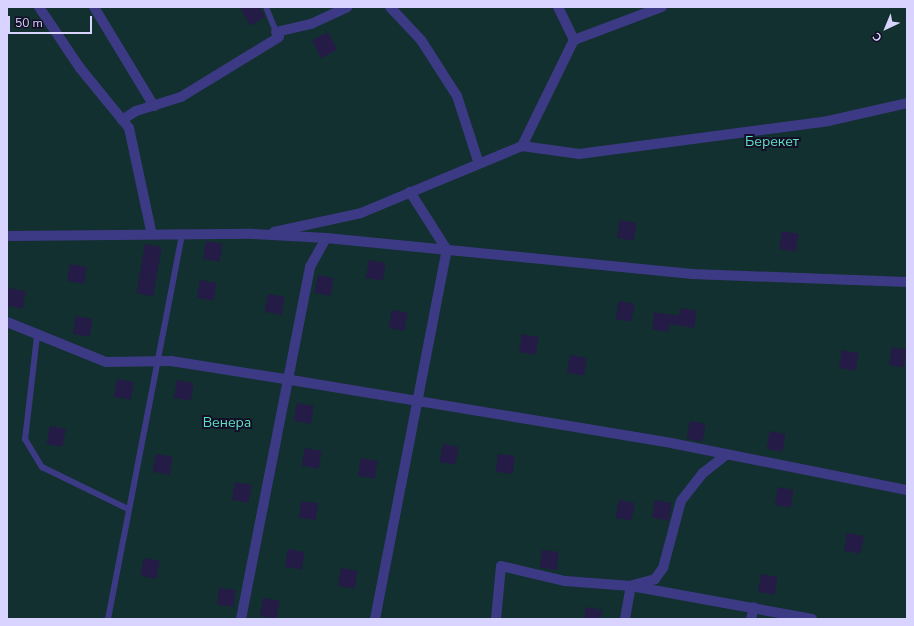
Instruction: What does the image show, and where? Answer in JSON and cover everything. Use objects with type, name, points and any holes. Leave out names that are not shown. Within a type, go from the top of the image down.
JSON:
[{"type":"street","points":[[39,7],[80,68],[129,128],[152,235]]},
{"type":"street","points":[[94,7],[154,106]]},
{"type":"street","points":[[122,120],[136,111],[180,97],[278,35],[311,24],[347,7]]},
{"type":"street","points":[[390,7],[421,40],[458,96],[479,164]]},
{"type":"street","points":[[558,7],[574,40]]},
{"type":"street","points":[[522,146],[574,40],[662,7]]},
{"type":"street","points":[[261,234],[361,213],[522,146],[579,154],[828,122],[907,103]]},
{"type":"street","points":[[375,619],[447,250],[410,192]]},
{"type":"street","points":[[7,236],[182,236],[261,234],[326,238],[692,274],[907,282]]},
{"type":"street","points":[[241,619],[285,379],[310,266],[326,238]]},
{"type":"street","points":[[7,322],[37,336],[106,362],[157,362],[285,379],[417,403],[658,441],[907,490]]},
{"type":"street","points":[[631,586],[655,579],[664,568],[681,501],[703,473],[726,455]]},
{"type":"street","points":[[496,619],[501,566],[565,581],[631,586],[754,607],[812,619]]},
{"type":"street","points":[[625,619],[631,586]]},
{"type":"street","points":[[751,619],[754,607]]},
{"type":"lane","points":[[266,7],[278,35]]},
{"type":"lane","points":[[108,619],[128,509],[182,236]]},
{"type":"lane","points":[[37,336],[24,439],[42,468],[128,509]]},
{"type":"green space","name":"Венера","points":[[7,7],[907,7],[907,619],[7,619]]},
{"type":"building","points":[[240,7],[259,7],[265,17],[250,26]]},
{"type":"building","points":[[328,32],[337,50],[321,58],[312,40]]},
{"type":"building","points":[[620,220],[637,223],[634,241],[617,238]]},
{"type":"building","points":[[782,231],[799,234],[796,252],[779,249]]},
{"type":"building","points":[[206,241],[223,244],[220,262],[203,259]]},
{"type":"building","points":[[145,244],[162,247],[153,296],[136,293]]},
{"type":"building","points":[[369,260],[386,263],[383,281],[366,278]]},
{"type":"building","points":[[70,264],[87,267],[84,284],[67,281]]},
{"type":"building","points":[[318,275],[334,278],[330,296],[315,293]]},
{"type":"building","points":[[200,280],[217,283],[214,301],[197,298]]},
{"type":"building","points":[[9,288],[26,291],[23,309],[7,306]]},
{"type":"building","points":[[268,294],[285,297],[282,315],[265,312]]},
{"type":"building","points":[[619,301],[635,304],[631,322],[616,319]]},
{"type":"building","points":[[680,308],[697,311],[694,328],[670,324],[668,332],[652,329],[654,312],[679,316]]},
{"type":"building","points":[[392,310],[408,313],[404,331],[389,328]]},
{"type":"building","points":[[76,316],[93,319],[90,337],[73,334]]},
{"type":"building","points":[[522,334],[539,337],[536,355],[519,352]]},
{"type":"building","points":[[892,347],[907,350],[903,368],[889,365]]},
{"type":"building","points":[[842,350],[859,353],[856,371],[839,368]]},
{"type":"building","points":[[570,355],[587,358],[584,376],[567,373]]},
{"type":"building","points":[[117,379],[134,382],[131,400],[114,397]]},
{"type":"building","points":[[177,380],[194,383],[191,401],[174,398]]},
{"type":"building","points":[[297,403],[314,406],[311,424],[294,421]]},
{"type":"building","points":[[690,421],[706,424],[702,442],[687,439]]},
{"type":"building","points":[[50,426],[66,429],[62,447],[47,444]]},
{"type":"building","points":[[770,431],[786,434],[782,452],[767,449]]},
{"type":"building","points":[[443,444],[459,447],[455,465],[440,462]]},
{"type":"building","points":[[305,448],[322,451],[319,469],[302,466]]},
{"type":"building","points":[[156,454],[173,457],[170,475],[153,472]]},
{"type":"building","points":[[498,454],[515,456],[513,474],[496,472]]},
{"type":"building","points":[[361,458],[378,461],[375,479],[358,476]]},
{"type":"building","points":[[235,482],[252,485],[249,503],[232,500]]},
{"type":"building","points":[[778,487],[794,490],[790,508],[775,505]]},
{"type":"building","points":[[619,500],[635,503],[631,521],[616,518]]},
{"type":"building","points":[[655,500],[672,503],[669,521],[652,518]]},
{"type":"building","points":[[301,501],[318,503],[316,520],[299,518]]},
{"type":"building","points":[[847,533],[864,536],[861,554],[844,551]]},
{"type":"building","points":[[288,549],[305,552],[302,570],[285,567]]},
{"type":"building","points":[[542,550],[559,552],[557,570],[540,568]]},
{"type":"building","points":[[144,558],[160,561],[156,579],[141,576]]},
{"type":"building","points":[[341,568],[358,571],[355,589],[338,586]]},
{"type":"building","points":[[761,574],[778,577],[775,595],[758,592]]},
{"type":"building","points":[[219,588],[236,590],[234,607],[217,605]]},
{"type":"building","points":[[263,598],[280,601],[277,619],[260,616]]},
{"type":"building","points":[[586,607],[602,610],[601,619],[584,619]]},
{"type":"park label","name":"Берекет","points":[[772,142]]}]
